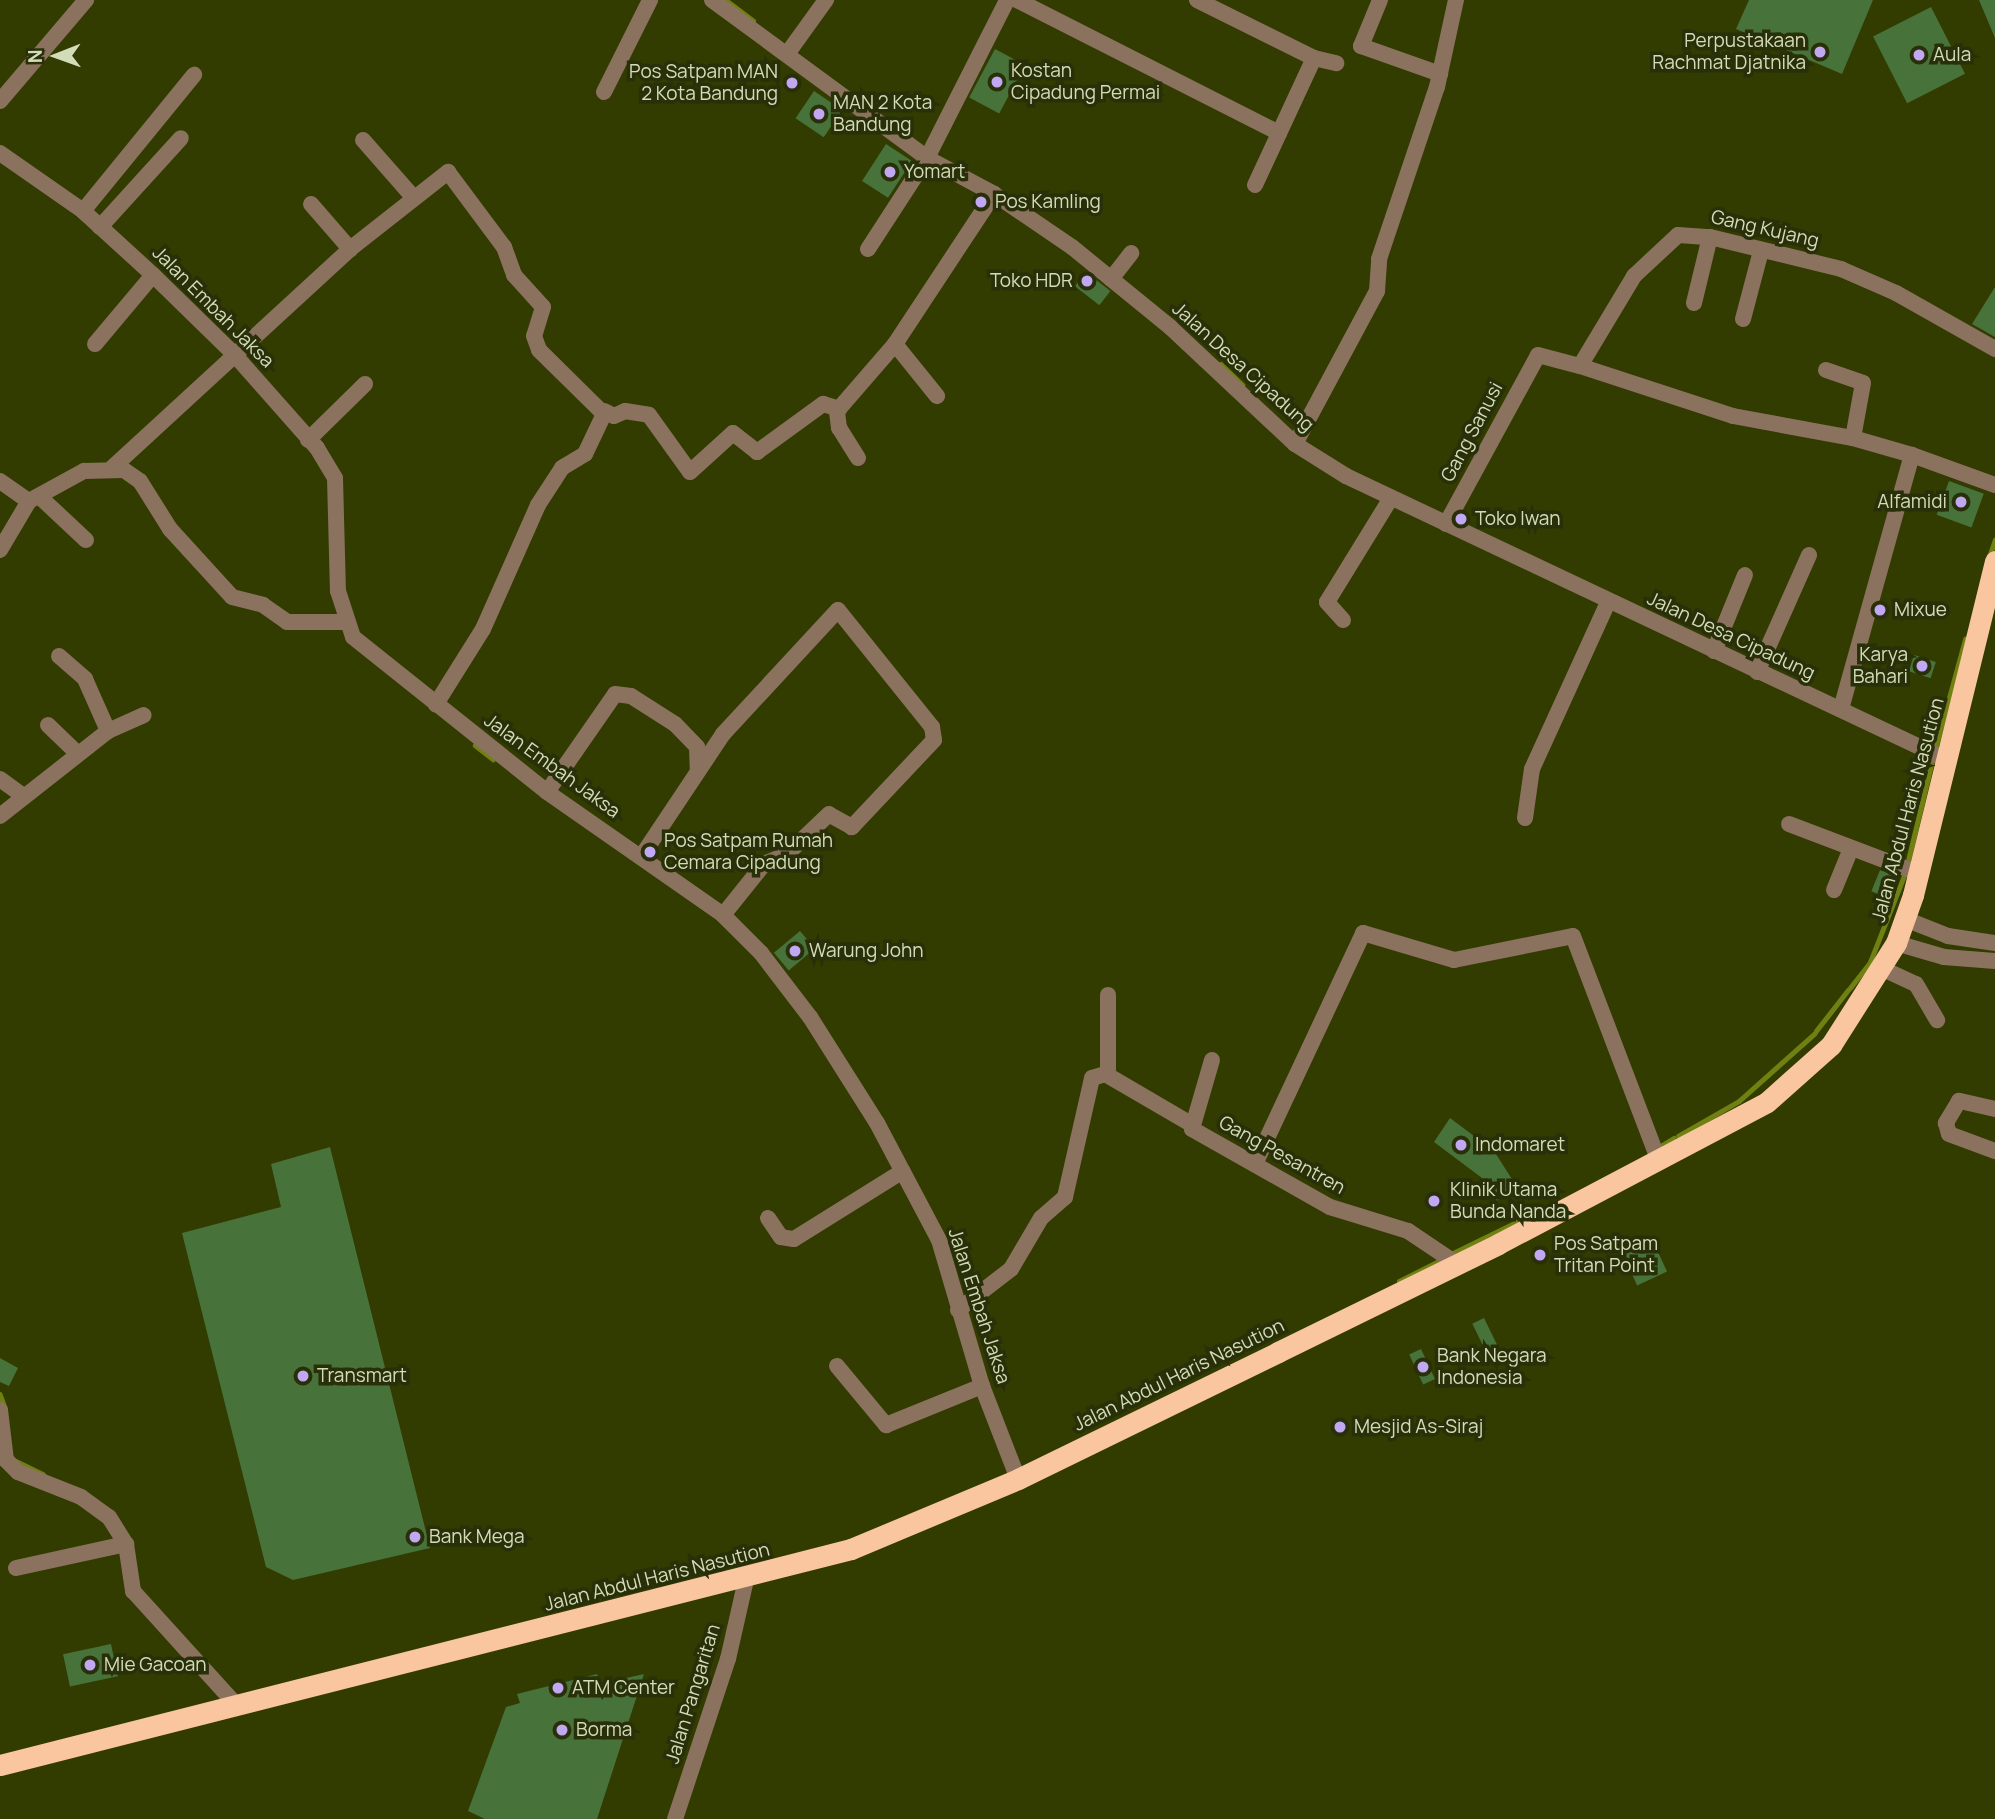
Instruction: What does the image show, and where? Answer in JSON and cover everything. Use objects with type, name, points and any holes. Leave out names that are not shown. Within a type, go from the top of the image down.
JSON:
[{"type":"highway","name":"Jalan Abdul Haris Nasution","points":[[0,1765],[746,1580],[851,1549],[1018,1479],[1457,1264],[1766,1102],[1810,1068],[1896,943],[1906,919],[1918,873],[1995,561]]},
{"type":"street","points":[[0,102],[86,0]]},
{"type":"street","points":[[604,92],[650,0]]},
{"type":"street","name":"Jalan Desa Cipadung","points":[[712,0],[928,158],[994,194],[1111,279],[1298,440],[1391,498],[1945,760]]},
{"type":"street","points":[[787,54],[826,0]]},
{"type":"street","points":[[867,249],[928,158],[1007,0]]},
{"type":"street","points":[[1017,0],[1279,133]]},
{"type":"street","points":[[1197,0],[1314,58],[1335,63]]},
{"type":"street","points":[[1380,0],[1361,46],[1440,74]]},
{"type":"street","points":[[1298,440],[1377,291],[1379,259],[1440,74],[1456,0]]},
{"type":"street","points":[[1255,185],[1314,58]]},
{"type":"street","points":[[83,211],[194,75]]},
{"type":"street","points":[[100,227],[181,138]]},
{"type":"street","points":[[363,140],[412,197]]},
{"type":"street","name":"Jalan Embah Jaksa","points":[[0,153],[83,211],[153,275],[233,354],[309,440],[335,478],[338,591],[344,622],[353,637],[547,792],[723,915],[761,954],[824,1037],[903,1171],[939,1240],[982,1386],[1018,1479]]},
{"type":"street","points":[[112,468],[350,249],[412,197],[448,172],[504,247],[514,275],[543,307],[534,336],[539,351],[604,411],[649,415],[693,472],[733,433],[753,453],[824,404],[839,408]]},
{"type":"street","points":[[858,458],[839,428],[839,408],[895,344],[994,194]]},
{"type":"street","points":[[312,204],[350,249]]},
{"type":"street","name":"Gang Kujang","points":[[1580,366],[1609,312],[1659,248],[1678,235],[1710,237],[1840,270],[1896,293],[1995,349]]},
{"type":"street","points":[[1694,303],[1710,237]]},
{"type":"street","points":[[1743,319],[1761,251]]},
{"type":"street","points":[[1111,279],[1131,253]]},
{"type":"street","points":[[95,344],[153,275]]},
{"type":"street","points":[[895,344],[937,396]]},
{"type":"street","name":"Gang Sanusi","points":[[1446,524],[1535,359],[1542,354],[1580,366]]},
{"type":"street","points":[[1580,366],[1733,416],[1853,438],[1912,455],[1995,485]]},
{"type":"street","points":[[1826,370],[1863,382],[1853,438]]},
{"type":"street","points":[[309,440],[365,384]]},
{"type":"street","points":[[436,704],[483,628],[538,505],[562,468],[586,454],[604,411]]},
{"type":"street","points":[[1841,709],[1912,455]]},
{"type":"street","points":[[0,550],[35,499],[84,471],[112,468],[140,481],[170,529],[232,597],[263,605],[288,622],[344,622]]},
{"type":"street","points":[[0,481],[35,499],[86,540]]},
{"type":"street","points":[[1343,620],[1327,602],[1391,498]]},
{"type":"street","points":[[1757,672],[1809,555]]},
{"type":"street","points":[[1714,651],[1745,575]]},
{"type":"street","points":[[1525,818],[1532,769],[1608,602]]},
{"type":"street","points":[[641,857],[723,734],[838,610],[872,647],[886,674],[935,736],[852,827],[829,814],[786,855],[764,864],[723,915]]},
{"type":"street","points":[[59,656],[85,679],[107,732]]},
{"type":"street","points":[[547,792],[615,694],[631,696],[675,724],[697,747],[698,770]]},
{"type":"street","points":[[0,816],[22,795],[77,753],[107,732],[144,715]]},
{"type":"street","points":[[48,725],[77,753]]},
{"type":"street","points":[[0,779],[22,795]]},
{"type":"street","points":[[1789,824],[1850,851],[1918,873]]},
{"type":"street","points":[[1833,890],[1850,851]]},
{"type":"street","points":[[1906,919],[1948,936],[1995,943]]},
{"type":"street","points":[[1255,1164],[1363,933],[1454,960],[1573,936],[1658,1159]]},
{"type":"street","points":[[1896,943],[1944,957],[1995,961]]},
{"type":"street","points":[[1881,968],[1916,984],[1937,1020]]},
{"type":"street","points":[[1107,1074],[1108,995]]},
{"type":"street","name":"Gang Pesantren","points":[[1212,1060],[1189,1123],[1338,1211],[1383,1221],[1430,1242],[1457,1264]]},
{"type":"street","points":[[958,1310],[1011,1269],[1041,1218],[1060,1206],[1093,1077],[1107,1074],[1189,1123]]},
{"type":"street","points":[[1995,1109],[1959,1101],[1946,1124],[1949,1134],[1995,1151]]},
{"type":"street","points":[[768,1218],[781,1237],[794,1239],[903,1171]]},
{"type":"street","points":[[837,1366],[886,1425],[982,1386]]},
{"type":"street","points":[[0,1410],[6,1460],[18,1472],[90,1504],[109,1517],[127,1544],[133,1591],[238,1707]]},
{"type":"street","points":[[16,1568],[127,1544]]},
{"type":"street","name":"Jalan Pangaritan","points":[[675,1819],[728,1659],[746,1580]]},
{"type":"building","name":"Perpustakaan Rachmat Djatnika","points":[[1749,0],[1873,0],[1842,74],[1736,29]]},
{"type":"building","points":[[1979,0],[1995,0],[1995,38]]},
{"type":"building","name":"Aula","points":[[1931,7],[1965,74],[1907,103],[1873,37]]},
{"type":"building","name":"Kostan Cipadung Permai","points":[[995,49],[1025,65],[999,114],[969,98]]},
{"type":"building","name":"MAN 2 Kota Bandung","points":[[814,91],[842,110],[824,137],[796,118]]},
{"type":"building","name":"Yomart","points":[[886,144],[912,161],[888,198],[862,181]]},
{"type":"building","points":[[1086,272],[1110,291],[1099,305],[1075,286]]},
{"type":"building","points":[[1995,287],[1995,337],[1972,324]]},
{"type":"building","name":"Alfamidi","points":[[1949,481],[1984,494],[1971,527],[1937,515]]},
{"type":"building","name":"Karya Bahari","points":[[1914,655],[1936,662],[1931,678],[1909,671]]},
{"type":"building","points":[[1880,870],[1895,876],[1886,897],[1871,891]]},
{"type":"building","name":"Warung John","points":[[800,931],[815,949],[789,970],[774,953]]},
{"type":"building","points":[[1450,1118],[1494,1151],[1517,1187],[1497,1201],[1482,1178],[1434,1142]]},
{"type":"building","name":"Transmart","points":[[330,1147],[430,1548],[293,1580],[266,1567],[182,1233],[281,1207],[271,1164]]},
{"type":"building","points":[[1651,1237],[1667,1271],[1637,1285],[1621,1251]]},
{"type":"building","points":[[1484,1318],[1498,1347],[1486,1352],[1472,1324]]},
{"type":"building","name":"Bank Negara Indonesia","points":[[1421,1349],[1435,1379],[1423,1384],[1409,1354]]},
{"type":"building","points":[[0,1358],[18,1368],[9,1386],[0,1382]]},
{"type":"building","name":"Mie Gacoan","points":[[111,1644],[118,1676],[70,1686],[63,1654]]},
{"type":"building","name":"Borma","points":[[597,1674],[600,1684],[644,1674],[597,1819],[485,1819],[468,1811],[506,1707],[520,1703],[517,1694]]},
{"type":"waterway","points":[[726,0],[753,20]]},
{"type":"waterway","points":[[1221,364],[1243,385]]},
{"type":"waterway","points":[[1989,557],[1995,540]]},
{"type":"waterway","points":[[1935,749],[1965,639]]},
{"type":"waterway","points":[[475,745],[493,759]]},
{"type":"waterway","points":[[1907,865],[1933,757]]},
{"type":"waterway","points":[[1850,988],[1870,962],[1905,873]]},
{"type":"waterway","points":[[1816,1031],[1848,990]]},
{"type":"waterway","points":[[1678,1136],[1739,1101],[1814,1034]]},
{"type":"waterway","points":[[1659,1147],[1674,1138]]},
{"type":"waterway","points":[[1451,1254],[1531,1215]]},
{"type":"waterway","points":[[1399,1281],[1441,1260]]},
{"type":"waterway","points":[[0,1394],[5,1408]]},
{"type":"waterway","points":[[16,1461],[43,1474]]},
{"type":"place","name":"Perpustakaan Rachmat Djatnika","points":[[1820,52]]},
{"type":"place","name":"Aula","points":[[1919,55]]},
{"type":"place","name":"Kostan Cipadung Permai","points":[[997,82]]},
{"type":"place","name":"Pos Satpam MAN 2 Kota Bandung","points":[[792,83]]},
{"type":"place","name":"MAN 2 Kota Bandung","points":[[819,114]]},
{"type":"place","name":"Yomart","points":[[890,172]]},
{"type":"place","name":"Pos Kamling","points":[[981,202]]},
{"type":"place","name":"Toko HDR","points":[[1087,281]]},
{"type":"place","name":"Alfamidi","points":[[1961,502]]},
{"type":"place","name":"Toko Iwan","points":[[1461,519]]},
{"type":"place","name":"Mixue","points":[[1880,610]]},
{"type":"place","name":"Karya Bahari","points":[[1922,666]]},
{"type":"place","name":"Pos Satpam Rumah Cemara Cipadung","points":[[650,852]]},
{"type":"place","name":"Warung John","points":[[795,951]]},
{"type":"place","name":"Indomaret","points":[[1461,1145]]},
{"type":"place","name":"Klinik Utama Bunda Nanda","points":[[1434,1201]]},
{"type":"place","name":"Pos Satpam Tritan Point","points":[[1540,1255]]},
{"type":"place","name":"Bank Negara Indonesia","points":[[1423,1367]]},
{"type":"place","name":"Transmart","points":[[303,1376]]},
{"type":"place","name":"Mesjid As-Siraj","points":[[1340,1427]]},
{"type":"place","name":"Bank Mega","points":[[415,1537]]},
{"type":"place","name":"Mie Gacoan","points":[[90,1665]]},
{"type":"place","name":"ATM Center","points":[[558,1688]]},
{"type":"place","name":"Borma","points":[[562,1730]]}]
